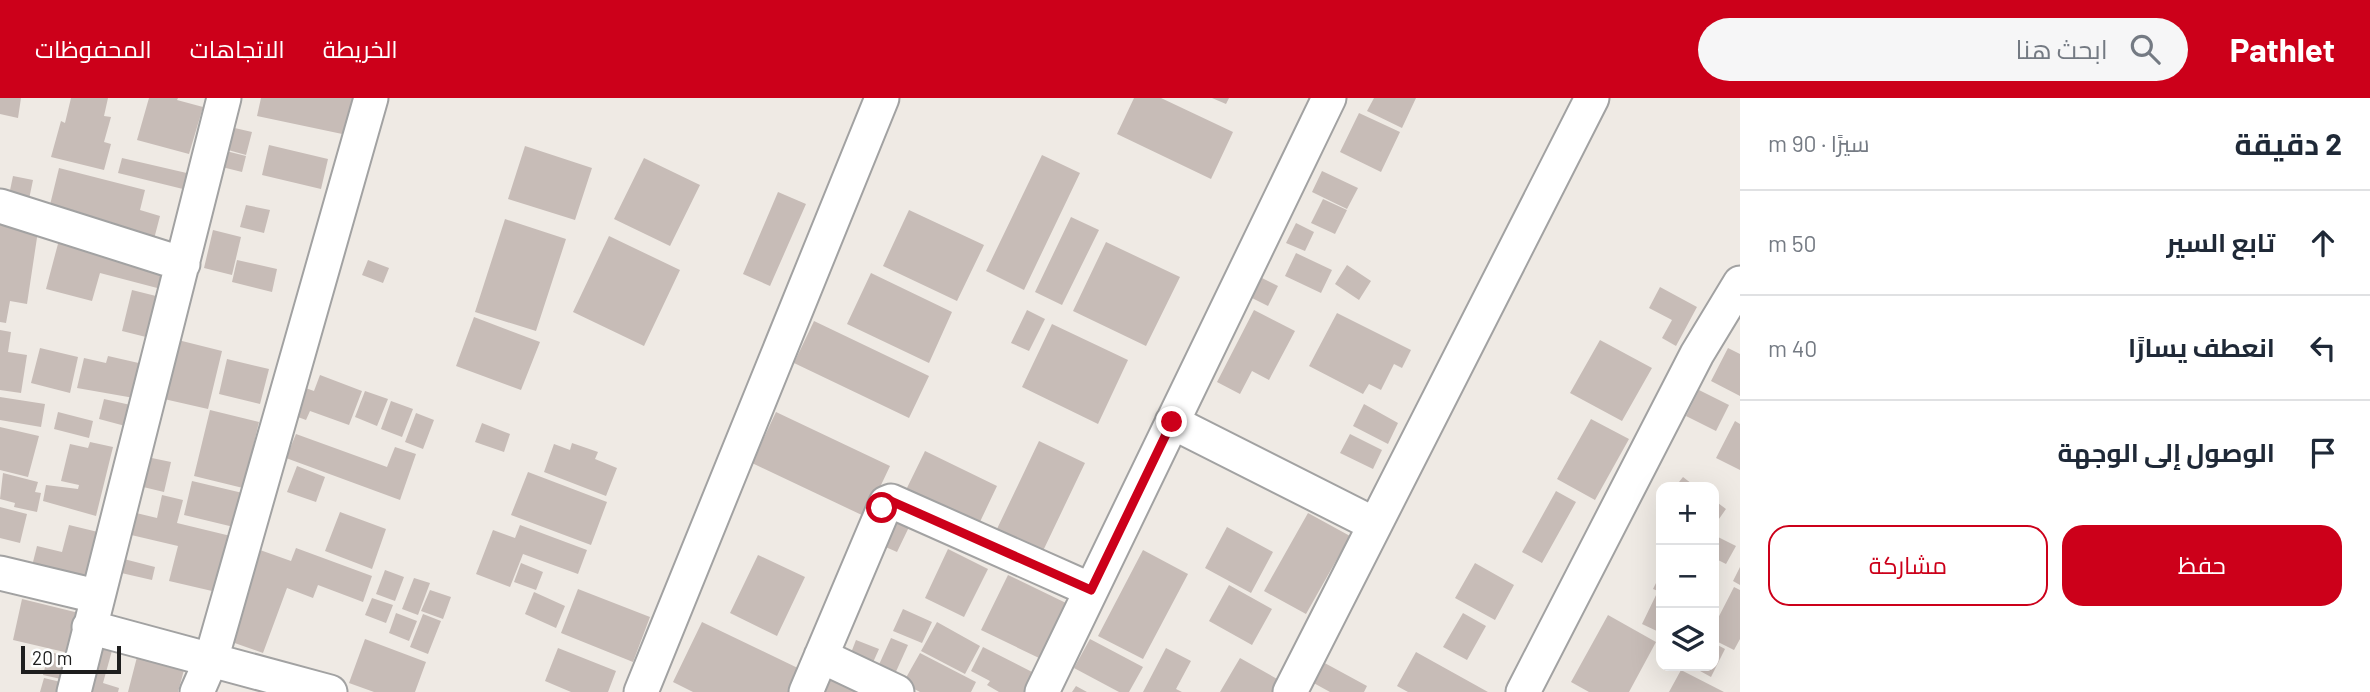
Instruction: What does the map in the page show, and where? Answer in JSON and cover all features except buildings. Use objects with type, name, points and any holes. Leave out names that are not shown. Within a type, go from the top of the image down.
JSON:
[{"type":"street","points":[[74,692],[92,611],[224,98]]},
{"type":"street","points":[[197,692],[211,660],[371,98]]},
{"type":"street","points":[[641,692],[882,98]]},
{"type":"street","points":[[1042,692],[1329,98]]},
{"type":"street","points":[[1290,692],[1592,98]]},
{"type":"street","points":[[0,206],[183,264]]},
{"type":"street","points":[[1523,692],[1698,354],[1740,283]]},
{"type":"street","points":[[1172,422],[1374,524]]},
{"type":"street","points":[[806,692],[882,508],[891,501],[1091,590]]},
{"type":"street","points":[[0,573],[211,660],[330,692]]},
{"type":"street","points":[[821,656],[897,692]]},
{"type":"route","points":[[882,508],[891,501],[1091,590],[1172,422]]}]
